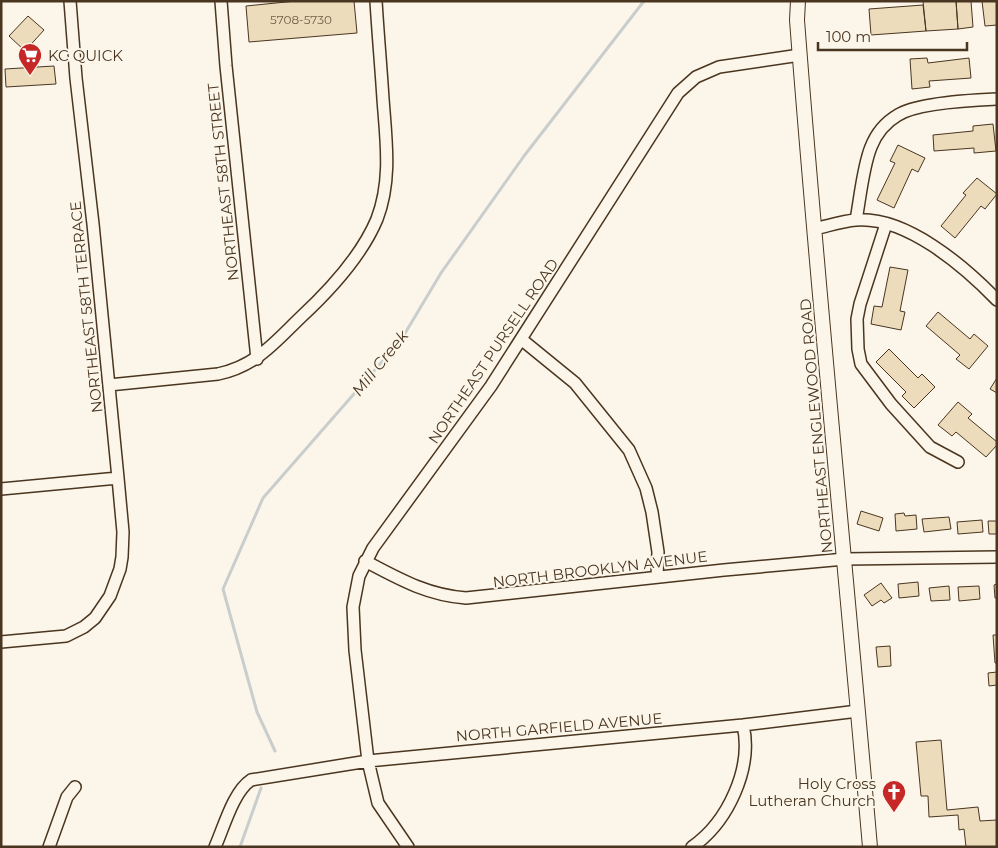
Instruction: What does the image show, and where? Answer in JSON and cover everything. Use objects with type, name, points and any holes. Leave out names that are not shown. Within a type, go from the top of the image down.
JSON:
[{"type":"main road","name":"NORTHEAST ENGLEWOOD ROAD","points":[[798,1],[797,20],[814,228],[846,559],[870,847]]},
{"type":"street","name":"NORTHEAST 58TH TERRACE","points":[[1,642],[52,638],[72,633],[84,627],[95,618],[110,596],[120,569],[122,557],[123,532],[118,478],[93,224],[76,78],[70,1]]},
{"type":"street","name":"NORTHEAST 58TH STREET","points":[[221,1],[226,66],[257,359]]},
{"type":"street","points":[[109,385],[218,374],[232,371],[257,359],[321,299],[363,246],[377,218],[385,188],[387,157],[376,1]]},
{"type":"street","name":"NORTHEAST PURSELL ROAD","points":[[408,847],[378,803],[368,761],[355,650],[353,607],[357,583],[365,561],[491,386],[678,93],[696,77],[719,67],[800,55]]},
{"type":"street","points":[[856,220],[869,152],[878,134],[886,124],[903,113],[918,108],[954,102],[997,99]]},
{"type":"street","points":[[814,228],[856,220],[876,221],[905,230],[944,253],[978,281],[997,300]]},
{"type":"street","points":[[886,224],[860,304],[857,319],[858,349],[862,364],[891,404],[930,447],[958,462]]},
{"type":"street","points":[[521,339],[575,383],[629,450],[646,488],[652,512],[658,552],[657,577]]},
{"type":"street","points":[[1,488],[118,478]]},
{"type":"street","points":[[846,559],[997,557]]},
{"type":"street","name":"NORTH BROOKLYN AVENUE","points":[[365,561],[423,590],[452,597],[466,598],[846,559]]},
{"type":"street","name":"NORTH GARFIELD AVENUE","points":[[215,847],[238,794],[251,780],[368,761],[743,725],[858,711]]},
{"type":"street","points":[[692,847],[710,832],[728,807],[734,794],[745,750],[746,735],[743,725]]},
{"type":"street","points":[[49,847],[67,797],[75,787]]},
{"type":"building","points":[[296,1],[354,1],[357,33],[249,42],[246,6]]},
{"type":"building","points":[[923,1],[956,1],[958,29],[926,31]]},
{"type":"building","points":[[956,1],[971,1],[973,27],[958,29]]},
{"type":"building","points":[[982,1],[997,1],[997,25],[985,26]]},
{"type":"building","points":[[923,5],[926,31],[871,35],[869,9]]},
{"type":"building","points":[[28,16],[44,30],[25,51],[9,36]]},
{"type":"building","points":[[927,58],[928,63],[969,58],[971,78],[929,81],[930,87],[912,89],[910,59]]},
{"type":"building","name":"KC QUICK","points":[[54,66],[56,84],[6,87],[5,69]]},
{"type":"building","points":[[993,124],[996,151],[974,153],[974,148],[934,151],[933,135],[973,131],[973,126]]},
{"type":"building","points":[[898,145],[925,158],[918,172],[912,169],[894,208],[877,200],[895,163],[890,161]]},
{"type":"building","points":[[977,178],[997,194],[985,209],[981,206],[955,238],[941,226],[966,195],[963,193]]},
{"type":"building","points":[[890,267],[908,270],[900,311],[905,312],[901,330],[871,324],[874,306],[882,307]]},
{"type":"building","points":[[938,312],[970,339],[974,334],[988,346],[969,369],[956,359],[960,355],[926,326]]},
{"type":"building","points":[[889,349],[918,378],[922,374],[935,387],[914,408],[902,396],[906,392],[876,362]]},
{"type":"building","points":[[997,378],[997,393],[990,389]]},
{"type":"building","points":[[958,402],[972,414],[968,418],[997,442],[997,445],[986,457],[956,432],[952,436],[938,425]]},
{"type":"building","points":[[861,511],[883,518],[879,531],[857,524]]},
{"type":"building","points":[[904,513],[905,516],[916,515],[917,529],[896,531],[895,514]]},
{"type":"building","points":[[949,517],[951,529],[924,532],[922,519]]},
{"type":"building","points":[[982,520],[983,532],[958,534],[957,522]]},
{"type":"building","points":[[988,521],[997,521],[997,534],[989,534]]},
{"type":"building","points":[[918,582],[919,596],[899,598],[898,584]]},
{"type":"building","points":[[881,583],[892,598],[884,603],[881,600],[872,606],[864,595]]},
{"type":"building","points":[[997,584],[997,598],[995,598],[994,585]]},
{"type":"building","points":[[949,586],[950,600],[931,601],[929,588]]},
{"type":"building","points":[[979,586],[980,599],[959,601],[958,587]]},
{"type":"building","points":[[993,635],[997,635],[997,663],[995,663]]},
{"type":"building","points":[[890,646],[891,666],[878,667],[876,647]]},
{"type":"building","points":[[997,672],[997,685],[989,686],[988,673]]},
{"type":"building","points":[[941,740],[947,810],[978,807],[980,821],[997,820],[997,847],[966,847],[964,829],[959,830],[958,815],[929,817],[928,796],[921,796],[916,742]]},
{"type":"waterway","name":"Mill Creek","points":[[275,751],[257,712],[223,589],[263,498],[401,340],[441,273],[524,156],[644,1]]},
{"type":"waterway","name":"Mill Creek","points":[[240,847],[261,788]]},
{"type":"place","name":"KC QUICK","points":[[30,76]]},
{"type":"place","name":"Holy Cross Lutheran Church","points":[[894,813]]}]
